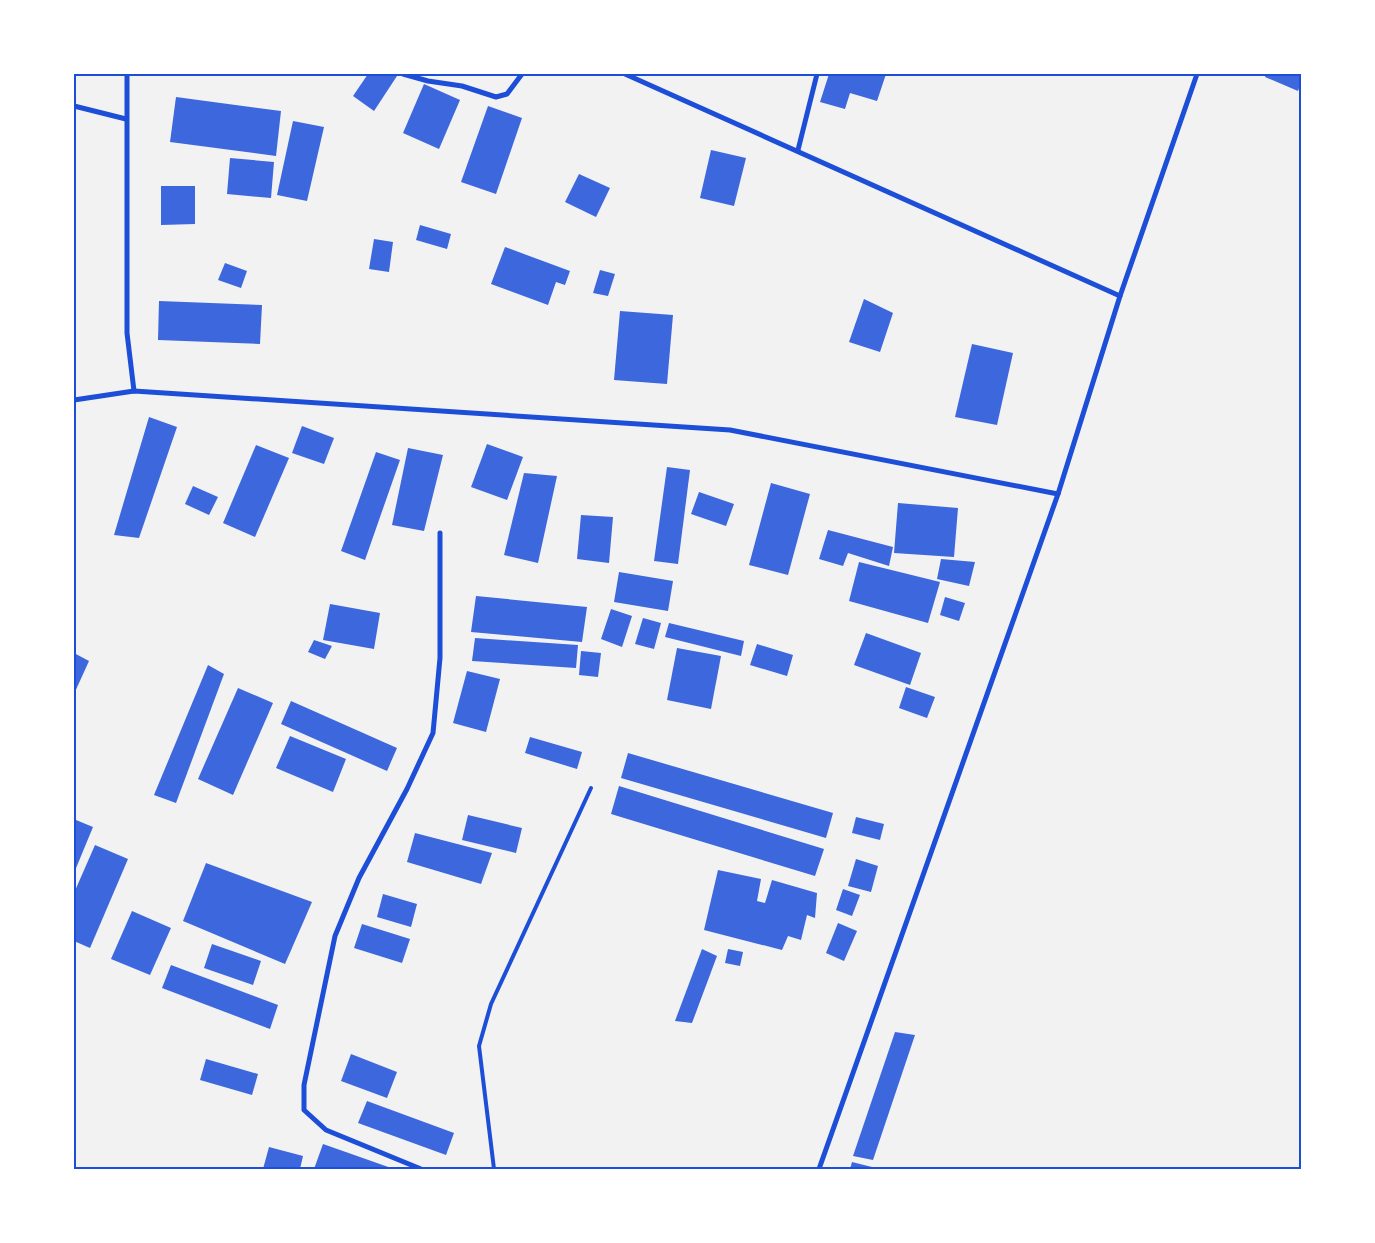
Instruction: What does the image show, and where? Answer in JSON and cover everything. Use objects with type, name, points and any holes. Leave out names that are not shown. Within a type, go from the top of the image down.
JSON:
[{"type":"street","points":[[127,74],[127,334],[134,391]]},
{"type":"street","points":[[404,74],[428,81],[462,86],[496,97],[506,94],[522,74]]},
{"type":"street","points":[[625,74],[1120,296]]},
{"type":"street","points":[[798,150],[817,74]]},
{"type":"street","points":[[819,1169],[1058,494],[1120,296],[1197,74]]},
{"type":"street","points":[[74,106],[126,119]]},
{"type":"street","points":[[74,400],[134,391],[730,430],[1058,494]]},
{"type":"street","points":[[421,1169],[326,1130],[304,1110],[304,1085],[335,936],[359,878],[407,789],[434,733],[440,658],[440,533]]},
{"type":"lane","points":[[494,1169],[479,1046],[491,1004],[591,788]]},
{"type":"building","points":[[368,74],[393,74],[397,76],[374,111],[353,96]]},
{"type":"building","points":[[829,74],[886,74],[877,101],[850,93],[845,109],[820,102]]},
{"type":"building","points":[[1266,74],[1301,74],[1301,83],[1298,91],[1265,77]]},
{"type":"building","points":[[424,84],[460,100],[439,149],[403,133]]},
{"type":"building","points":[[176,97],[281,111],[276,156],[170,142]]},
{"type":"building","points":[[488,106],[522,118],[496,194],[461,182]]},
{"type":"building","points":[[293,121],[324,127],[307,201],[277,195]]},
{"type":"building","points":[[711,150],[746,158],[734,206],[700,198]]},
{"type":"building","points":[[230,158],[274,162],[271,198],[227,194]]},
{"type":"building","points":[[579,174],[610,188],[596,217],[565,202]]},
{"type":"building","points":[[161,186],[195,186],[195,224],[161,225]]},
{"type":"building","points":[[420,225],[451,234],[447,249],[416,240]]},
{"type":"building","points":[[374,239],[393,242],[389,272],[369,269]]},
{"type":"building","points":[[505,247],[570,271],[565,285],[556,282],[548,305],[491,284]]},
{"type":"building","points":[[225,263],[247,271],[241,288],[218,280]]},
{"type":"building","points":[[600,270],[615,274],[608,296],[593,293]]},
{"type":"building","points":[[864,299],[893,313],[880,352],[849,342]]},
{"type":"building","points":[[159,301],[262,305],[260,344],[158,340]]},
{"type":"building","points":[[620,311],[673,315],[667,384],[614,380]]},
{"type":"building","points":[[972,344],[1013,353],[997,425],[955,417]]},
{"type":"building","points":[[149,417],[177,427],[139,538],[114,535]]},
{"type":"building","points":[[302,426],[334,438],[324,464],[292,453]]},
{"type":"building","points":[[487,444],[523,457],[507,500],[471,487]]},
{"type":"building","points":[[256,445],[289,458],[255,537],[223,523]]},
{"type":"building","points":[[408,448],[443,455],[424,531],[392,525]]},
{"type":"building","points":[[376,452],[400,460],[365,560],[341,551]]},
{"type":"building","points":[[667,467],[690,470],[678,564],[654,561]]},
{"type":"building","points":[[524,473],[557,476],[538,563],[504,555]]},
{"type":"building","points":[[771,483],[810,494],[788,575],[749,565]]},
{"type":"building","points":[[193,486],[218,497],[209,515],[185,504]]},
{"type":"building","points":[[699,492],[734,504],[726,526],[691,514]]},
{"type":"building","points":[[898,503],[958,508],[954,557],[894,553]]},
{"type":"building","points":[[581,515],[613,517],[609,563],[577,559]]},
{"type":"building","points":[[828,530],[893,547],[889,566],[848,553],[843,566],[819,559]]},
{"type":"building","points":[[941,559],[975,562],[969,586],[937,579]]},
{"type":"building","points":[[859,562],[940,582],[928,623],[849,601]]},
{"type":"building","points":[[619,572],[673,581],[668,611],[614,602]]},
{"type":"building","points":[[476,596],[587,607],[582,642],[471,632]]},
{"type":"building","points":[[945,597],[965,603],[959,621],[940,615]]},
{"type":"building","points":[[330,604],[380,613],[374,649],[323,640]]},
{"type":"building","points":[[611,609],[632,616],[622,647],[601,639]]},
{"type":"building","points":[[643,618],[661,623],[654,649],[635,644]]},
{"type":"building","points":[[669,623],[744,641],[741,656],[665,637]]},
{"type":"building","points":[[866,633],[921,653],[910,685],[854,665]]},
{"type":"building","points":[[475,638],[578,645],[576,668],[472,661]]},
{"type":"building","points":[[314,640],[332,646],[325,659],[308,652]]},
{"type":"building","points":[[757,644],[793,655],[787,676],[750,665]]},
{"type":"building","points":[[677,648],[721,656],[711,709],[667,700]]},
{"type":"building","points":[[581,651],[601,653],[598,677],[579,675]]},
{"type":"building","points":[[74,653],[89,661],[74,694]]},
{"type":"building","points":[[208,665],[224,674],[176,803],[154,795]]},
{"type":"building","points":[[467,671],[500,679],[486,732],[453,723]]},
{"type":"building","points":[[906,687],[935,697],[927,718],[899,708]]},
{"type":"building","points":[[238,688],[273,703],[233,795],[198,779]]},
{"type":"building","points":[[291,701],[397,748],[387,771],[281,724]]},
{"type":"building","points":[[290,736],[346,759],[333,792],[276,768]]},
{"type":"building","points":[[530,737],[582,752],[577,769],[525,753]]},
{"type":"building","points":[[628,753],[833,813],[826,838],[621,778]]},
{"type":"building","points":[[619,786],[824,849],[815,876],[611,814]]},
{"type":"building","points":[[468,815],[522,828],[516,853],[462,840]]},
{"type":"building","points":[[856,817],[884,824],[880,840],[852,833]]},
{"type":"building","points":[[76,820],[93,827],[74,873],[74,826]]},
{"type":"building","points":[[415,833],[492,853],[481,884],[407,862]]},
{"type":"building","points":[[95,845],[128,859],[90,948],[74,941],[74,893]]},
{"type":"building","points":[[856,859],[878,866],[871,892],[848,886]]},
{"type":"building","points":[[206,863],[312,902],[285,964],[183,921]]},
{"type":"building","points":[[718,870],[761,879],[757,901],[765,903],[772,880],[817,893],[815,918],[807,915],[801,940],[788,936],[782,950],[704,930]]},
{"type":"building","points":[[843,889],[860,895],[852,916],[836,910]]},
{"type":"building","points":[[383,894],[417,904],[411,927],[377,917]]},
{"type":"building","points":[[132,911],[171,928],[150,975],[111,959]]},
{"type":"building","points":[[838,923],[857,931],[844,961],[826,953]]},
{"type":"building","points":[[362,924],[410,939],[402,963],[354,948]]},
{"type":"building","points":[[212,944],[261,961],[253,985],[204,968]]},
{"type":"building","points":[[702,949],[717,956],[692,1023],[675,1021]]},
{"type":"building","points":[[728,949],[743,952],[740,966],[725,963]]},
{"type":"building","points":[[171,965],[278,1005],[270,1029],[162,988]]},
{"type":"building","points":[[895,1032],[915,1035],[873,1160],[853,1156]]},
{"type":"building","points":[[351,1054],[397,1072],[387,1098],[341,1081]]},
{"type":"building","points":[[206,1059],[258,1074],[252,1095],[200,1080]]},
{"type":"building","points":[[367,1101],[454,1133],[446,1155],[358,1123]]},
{"type":"building","points":[[323,1144],[394,1169],[314,1169]]},
{"type":"building","points":[[269,1147],[303,1156],[300,1169],[263,1169]]},
{"type":"building","points":[[852,1162],[872,1167],[871,1169],[850,1169]]}]
